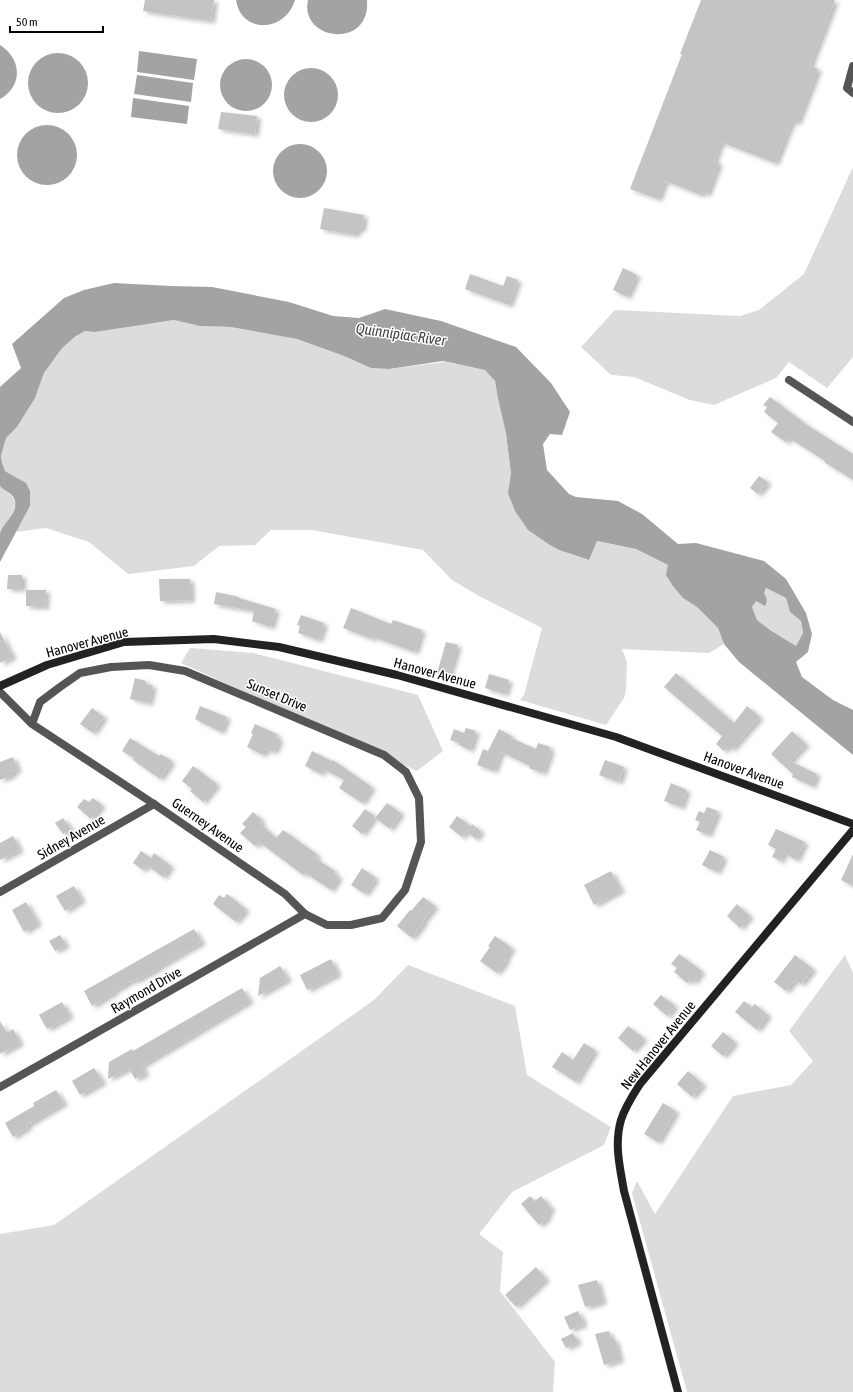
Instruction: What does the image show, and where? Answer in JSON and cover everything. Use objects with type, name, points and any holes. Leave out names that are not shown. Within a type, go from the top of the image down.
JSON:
[{"type":"main road","name":"Hanover Avenue","points":[[0,686],[47,665],[124,642],[214,639],[279,647],[397,675],[616,737],[853,824]]},
{"type":"main road","name":"New Hanover Avenue","points":[[678,1392],[620,1172],[617,1142],[621,1120],[629,1102],[640,1084],[853,830]]},
{"type":"street","points":[[853,66],[847,88],[853,93]]},
{"type":"street","points":[[789,380],[853,422]]},
{"type":"street","name":"Sunset Drive","points":[[32,724],[40,702],[60,686],[80,673],[111,667],[149,665],[186,671],[384,755],[406,772],[419,798],[421,842],[405,890]]},
{"type":"street","name":"Guerney Avenue","points":[[0,692],[32,724],[154,804],[285,894],[305,914],[327,925],[351,925],[382,918],[405,890]]},
{"type":"street","name":"Sidney Avenue","points":[[0,892],[154,804]]},
{"type":"street","name":"Raymond Drive","points":[[0,1087],[305,914]]},
{"type":"shaded area","points":[[853,167],[853,357],[827,388],[789,362],[776,378],[714,405],[690,400],[634,377],[611,375],[581,347],[615,310],[740,316],[759,310],[804,274]]},
{"type":"shaded area","points":[[174,320],[200,326],[231,327],[297,339],[344,356],[371,368],[389,369],[445,362],[486,370],[495,381],[506,433],[511,474],[550,545],[559,550],[588,560],[596,541],[636,549],[668,565],[684,598],[697,607],[718,628],[724,644],[709,653],[622,649],[627,662],[626,690],[624,698],[606,725],[520,700],[524,695],[542,628],[479,596],[452,580],[423,550],[312,530],[271,530],[255,545],[219,546],[194,566],[128,574],[89,542],[46,528],[16,532],[30,506],[18,478],[5,471],[1,456],[6,438],[17,427],[35,398],[44,373],[62,348],[76,336],[85,331],[95,332]]},
{"type":"shaded area","points":[[0,486],[12,496],[15,506],[12,516],[0,534]]},
{"type":"shaded area","points":[[766,588],[786,598],[790,612],[801,621],[803,633],[796,646],[757,620],[752,607],[755,601],[764,605],[767,599],[764,593]]},
{"type":"shaded area","points":[[190,648],[253,653],[418,695],[443,751],[417,771],[181,663]]},
{"type":"shaded area","points":[[845,955],[853,973],[853,1392],[687,1392],[632,1193],[637,1181],[655,1214],[733,1096],[791,1085],[813,1061],[789,1031]]},
{"type":"shaded area","points":[[408,965],[515,1006],[527,1075],[611,1127],[604,1145],[512,1192],[479,1234],[503,1252],[500,1291],[555,1362],[553,1392],[0,1392],[0,1234],[54,1225],[374,1000]]},
{"type":"water","points":[[236,0],[295,0],[290,11],[282,19],[264,25],[254,24],[246,19],[240,11]]},
{"type":"water","points":[[308,0],[367,0],[365,16],[358,27],[348,33],[336,34],[324,31],[314,24],[308,14]]},
{"type":"water","points":[[0,45],[13,58],[17,72],[13,87],[8,94],[0,99]]},
{"type":"water","points":[[139,51],[197,59],[194,80],[137,72]]},
{"type":"water","points":[[52,53],[64,53],[75,58],[83,66],[88,77],[86,95],[75,108],[64,113],[52,113],[41,108],[33,100],[28,89],[28,77],[33,66],[41,58]]},
{"type":"water","points":[[246,59],[256,61],[264,67],[270,75],[272,85],[270,95],[264,103],[256,109],[246,111],[236,109],[228,103],[222,95],[220,85],[222,75],[228,67],[236,61]]},
{"type":"water","points":[[311,68],[321,70],[330,76],[336,85],[338,95],[336,105],[330,114],[321,120],[311,122],[301,120],[292,114],[286,105],[284,95],[286,85],[292,76],[301,70]]},
{"type":"water","points":[[137,75],[193,83],[191,102],[134,94]]},
{"type":"water","points":[[133,98],[189,106],[187,124],[131,117]]},
{"type":"water","points":[[47,125],[63,130],[68,134],[72,139],[77,155],[72,171],[68,176],[63,180],[47,185],[31,180],[26,176],[22,171],[17,155],[22,139],[26,134],[31,130]]},
{"type":"water","points":[[300,144],[315,149],[319,152],[322,156],[327,171],[322,186],[319,190],[315,193],[300,198],[285,193],[281,190],[278,186],[273,171],[278,156],[281,152],[285,149]]},
{"type":"water","name":"Quinnipiac River","points":[[114,283],[212,287],[289,302],[333,316],[359,318],[385,309],[441,321],[516,347],[551,383],[570,412],[562,435],[550,434],[543,444],[547,470],[569,494],[576,497],[618,501],[642,514],[678,544],[696,543],[764,561],[786,579],[806,613],[812,634],[808,652],[796,662],[802,677],[833,700],[853,710],[853,755],[739,662],[724,644],[718,628],[697,607],[683,598],[673,586],[666,575],[668,565],[636,549],[597,541],[589,560],[559,550],[528,530],[515,511],[508,493],[511,474],[506,433],[495,381],[485,370],[443,361],[389,369],[371,368],[344,356],[297,339],[231,327],[200,326],[174,320],[95,332],[85,331],[76,336],[62,348],[44,373],[35,398],[17,427],[6,438],[1,456],[5,471],[26,483],[30,491],[30,506],[0,562],[0,534],[4,525],[15,509],[13,496],[0,486],[0,387],[21,368],[12,344],[64,298],[84,290]],"holes":[[[766,588],[786,598],[790,612],[801,621],[803,633],[796,646],[757,620],[752,607],[756,601],[765,606],[767,603],[764,593]]]},
{"type":"building","points":[[145,0],[214,0],[211,21],[143,11]]},
{"type":"building","points":[[701,0],[835,0],[810,65],[818,69],[797,123],[792,121],[775,163],[721,142],[714,161],[719,163],[707,194],[702,192],[701,195],[665,181],[658,199],[630,189],[682,54],[680,54]]},
{"type":"building","points":[[221,112],[257,116],[255,134],[218,129]]},
{"type":"building","points":[[324,208],[364,215],[362,228],[356,232],[356,235],[320,229]]},
{"type":"building","points":[[623,268],[637,275],[627,297],[613,290]]},
{"type":"building","points":[[470,274],[503,286],[507,276],[518,280],[509,305],[465,289]]},
{"type":"building","points":[[770,397],[807,425],[853,454],[853,480],[789,438],[786,442],[771,432],[778,423],[764,412],[767,407],[763,405]]},
{"type":"building","points":[[759,476],[768,482],[758,494],[750,488]]},
{"type":"building","points":[[8,575],[22,575],[22,589],[7,589]]},
{"type":"building","points":[[159,579],[190,579],[191,600],[160,601]]},
{"type":"building","points":[[26,590],[46,590],[45,607],[26,606]]},
{"type":"building","points":[[216,592],[239,597],[276,609],[271,627],[252,621],[254,611],[214,604]]},
{"type":"building","points":[[351,608],[391,624],[393,620],[422,630],[415,652],[373,637],[372,639],[343,628]]},
{"type":"building","points":[[301,615],[324,623],[319,640],[298,633],[300,626],[297,625]]},
{"type":"building","points":[[0,632],[13,657],[0,663]]},
{"type":"building","points":[[446,642],[458,645],[448,677],[437,673]]},
{"type":"building","points":[[676,673],[734,723],[747,706],[760,717],[732,749],[728,746],[724,751],[716,744],[722,736],[664,687]]},
{"type":"building","points":[[489,674],[509,680],[505,694],[485,688]]},
{"type":"building","points":[[135,678],[146,681],[145,684],[153,685],[149,703],[130,699]]},
{"type":"building","points":[[200,706],[227,717],[221,732],[195,719]]},
{"type":"building","points":[[92,708],[104,717],[93,733],[80,724]]},
{"type":"building","points":[[255,724],[277,734],[276,737],[280,739],[274,752],[266,749],[263,755],[247,747],[253,734],[251,733]]},
{"type":"building","points":[[466,728],[476,731],[470,750],[459,745],[460,743],[450,740],[454,729],[464,733]]},
{"type":"building","points":[[499,729],[512,736],[511,738],[536,749],[538,743],[550,747],[549,750],[551,750],[543,773],[529,768],[530,766],[501,752],[494,771],[477,765],[483,749],[488,751]]},
{"type":"building","points":[[792,731],[806,744],[790,761],[817,774],[812,786],[792,777],[793,774],[771,754]]},
{"type":"building","points":[[130,738],[159,756],[161,754],[172,761],[160,779],[133,760],[134,758],[122,751]]},
{"type":"building","points":[[312,751],[332,761],[333,760],[372,787],[362,803],[339,788],[344,780],[323,769],[321,774],[305,766]]},
{"type":"building","points":[[13,757],[18,770],[12,772],[13,775],[0,780],[0,762]]},
{"type":"building","points":[[605,760],[624,767],[619,782],[599,775]]},
{"type":"building","points":[[193,766],[217,784],[203,802],[190,791],[192,789],[182,781]]},
{"type":"building","points":[[671,783],[687,790],[681,807],[664,801]]},
{"type":"building","points":[[93,798],[102,805],[91,819],[77,807],[84,799],[89,802]]},
{"type":"building","points":[[387,803],[401,813],[390,829],[375,818]]},
{"type":"building","points":[[707,807],[718,811],[708,835],[696,830],[700,822],[695,820],[699,811],[704,813]]},
{"type":"building","points":[[365,809],[375,816],[362,834],[352,826]]},
{"type":"building","points":[[253,812],[262,820],[260,823],[276,838],[283,830],[318,855],[315,858],[335,871],[334,873],[339,877],[331,890],[305,873],[303,875],[259,842],[255,846],[240,833],[246,827],[242,824]]},
{"type":"building","points":[[457,816],[481,831],[476,839],[467,832],[469,828],[462,837],[449,827]]},
{"type":"building","points":[[63,818],[71,829],[63,834],[55,823]]},
{"type":"building","points":[[776,829],[805,842],[796,860],[784,853],[781,861],[772,857],[776,849],[768,845]]},
{"type":"building","points":[[13,836],[20,850],[0,860],[0,843]]},
{"type":"building","points":[[710,850],[724,857],[717,872],[702,865]]},
{"type":"building","points":[[141,851],[151,858],[154,853],[171,866],[163,877],[147,865],[143,870],[133,863]]},
{"type":"building","points":[[853,854],[853,886],[841,880]]},
{"type":"building","points":[[362,868],[376,878],[365,894],[351,885]]},
{"type":"building","points":[[611,871],[621,890],[594,905],[584,885]]},
{"type":"building","points":[[74,886],[82,900],[65,911],[56,896]]},
{"type":"building","points":[[227,894],[246,909],[236,922],[213,904],[219,895],[224,898]]},
{"type":"building","points":[[423,897],[435,906],[412,938],[397,926]]},
{"type":"building","points":[[26,902],[38,923],[24,932],[12,910]]},
{"type":"building","points":[[737,904],[750,916],[740,928],[727,916]]},
{"type":"building","points":[[194,929],[202,942],[157,969],[114,991],[115,992],[92,1006],[84,991]]},
{"type":"building","points":[[60,935],[66,945],[55,951],[49,941]]},
{"type":"building","points":[[495,936],[512,948],[505,958],[507,959],[497,973],[480,961],[490,947],[488,946]]},
{"type":"building","points":[[679,954],[702,971],[694,982],[690,979],[687,983],[674,972],[677,968],[671,964]]},
{"type":"building","points":[[795,955],[813,969],[801,984],[795,980],[786,991],[774,982]]},
{"type":"building","points":[[331,959],[338,974],[307,990],[300,975]]},
{"type":"building","points":[[280,966],[288,979],[258,996],[260,978]]},
{"type":"building","points":[[242,988],[250,1001],[141,1066],[146,1073],[135,1079],[129,1068],[108,1079],[109,1062],[132,1049],[133,1051]]},
{"type":"building","points":[[661,995],[675,1006],[667,1016],[653,1004]]},
{"type":"building","points":[[744,1001],[752,1007],[755,1004],[768,1015],[757,1030],[735,1012]]},
{"type":"building","points":[[62,1002],[70,1016],[47,1029],[39,1015]]},
{"type":"building","points":[[0,1021],[7,1033],[13,1029],[20,1043],[0,1054]]},
{"type":"building","points":[[628,1026],[644,1038],[633,1051],[618,1038]]},
{"type":"building","points":[[723,1032],[735,1042],[723,1056],[711,1046]]},
{"type":"building","points":[[584,1043],[595,1050],[576,1082],[552,1067],[562,1052],[573,1060]]},
{"type":"building","points":[[94,1068],[103,1082],[80,1095],[72,1081]]},
{"type":"building","points":[[688,1071],[703,1084],[692,1097],[677,1084]]},
{"type":"building","points":[[56,1090],[64,1103],[27,1125],[28,1127],[13,1137],[5,1123],[34,1106],[33,1103]]},
{"type":"building","points":[[663,1103],[676,1111],[658,1142],[644,1134]]},
{"type":"building","points":[[530,1196],[535,1201],[541,1196],[552,1209],[546,1214],[549,1216],[539,1225],[521,1204]]},
{"type":"building","points":[[536,1267],[546,1279],[516,1307],[505,1295]]},
{"type":"building","points":[[597,1280],[603,1302],[585,1307],[578,1285]]},
{"type":"building","points":[[578,1311],[584,1324],[570,1330],[564,1317]]},
{"type":"building","points":[[609,1331],[611,1339],[615,1339],[620,1360],[604,1365],[595,1334]]},
{"type":"building","points":[[573,1333],[578,1342],[566,1348],[561,1339]]}]
